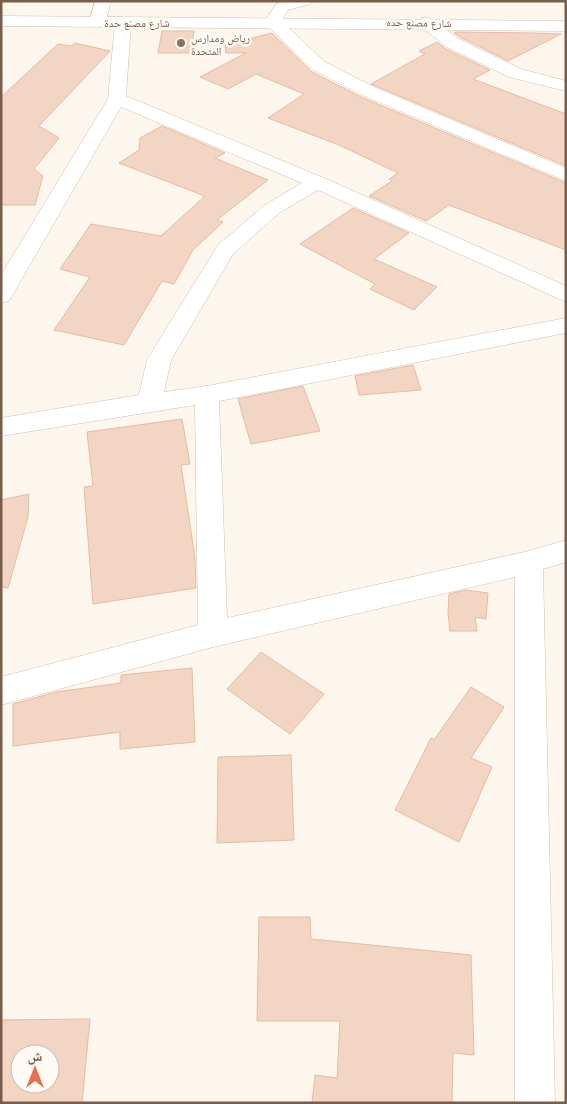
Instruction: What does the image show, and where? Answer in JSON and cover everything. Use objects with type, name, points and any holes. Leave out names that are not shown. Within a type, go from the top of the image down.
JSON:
[{"type":"street","points":[[97,22],[103,1]]},
{"type":"street","points":[[305,1],[282,7],[272,22],[319,66],[368,91],[566,175]]},
{"type":"street","name":"شارع مصنع حدة","points":[[1,20],[272,22]]},
{"type":"street","points":[[1,296],[8,266],[117,99],[123,22]]},
{"type":"street","name":"شارع مصنع حده","points":[[272,22],[425,22],[566,26]]},
{"type":"street","points":[[425,22],[453,43],[515,73],[566,86]]},
{"type":"street","points":[[117,99],[317,182],[566,295]]},
{"type":"street","points":[[150,402],[159,360],[225,250],[272,209],[317,182]]},
{"type":"street","points":[[1,427],[150,402],[207,395],[566,325]]},
{"type":"street","points":[[207,395],[213,634]]},
{"type":"street","points":[[1,691],[213,634],[566,552]]},
{"type":"street","points":[[529,562],[535,1103]]},
{"type":"building","points":[[162,31],[194,31],[191,53],[158,53]]},
{"type":"building","points":[[272,33],[312,72],[361,97],[566,183],[566,250],[449,205],[426,221],[369,196],[392,181],[389,179],[398,173],[339,145],[268,118],[304,94],[256,74],[228,89],[200,77],[246,53],[226,53],[225,45]]},
{"type":"building","points":[[454,33],[561,34],[508,61],[460,37]]},
{"type":"building","points":[[437,42],[446,49],[490,70],[473,79],[566,114],[566,166],[371,84],[425,54],[419,51]]},
{"type":"building","points":[[75,43],[110,51],[39,126],[59,138],[34,169],[43,176],[35,205],[1,205],[1,97],[58,44],[71,46]]},
{"type":"building","points":[[162,126],[225,153],[215,158],[268,180],[217,220],[223,222],[193,250],[174,284],[162,281],[124,345],[54,330],[90,277],[60,269],[91,224],[161,236],[205,196],[119,163],[139,150],[140,138]]},
{"type":"building","points":[[353,208],[409,233],[374,259],[437,287],[414,310],[370,289],[375,284],[300,244]]},
{"type":"building","points":[[413,365],[421,390],[359,395],[355,376]]},
{"type":"building","points":[[303,386],[320,431],[251,444],[238,399]]},
{"type":"building","points":[[182,419],[190,464],[181,465],[195,558],[196,588],[93,604],[84,487],[93,486],[87,432]]},
{"type":"building","points":[[29,494],[28,517],[8,588],[1,587],[1,500]]},
{"type":"building","points":[[466,590],[488,593],[486,619],[475,617],[477,631],[450,631],[448,613],[449,594]]},
{"type":"building","points":[[261,652],[324,694],[290,734],[227,689]]},
{"type":"building","points":[[192,668],[195,742],[120,749],[120,732],[13,746],[13,704],[56,692],[121,683],[121,675]]},
{"type":"building","points":[[471,687],[504,707],[471,758],[492,767],[459,842],[395,810],[431,738],[434,740]]},
{"type":"building","points":[[291,755],[294,840],[217,843],[218,757]]},
{"type":"building","points":[[259,917],[310,917],[311,939],[471,955],[474,1055],[453,1053],[452,1103],[312,1103],[315,1075],[337,1078],[340,1021],[257,1021]]},
{"type":"building","points":[[90,1019],[82,1103],[1,1103],[1,1020]]},
{"type":"place","name":"رياض ومدارس المتحدة","points":[[181,43]]}]
